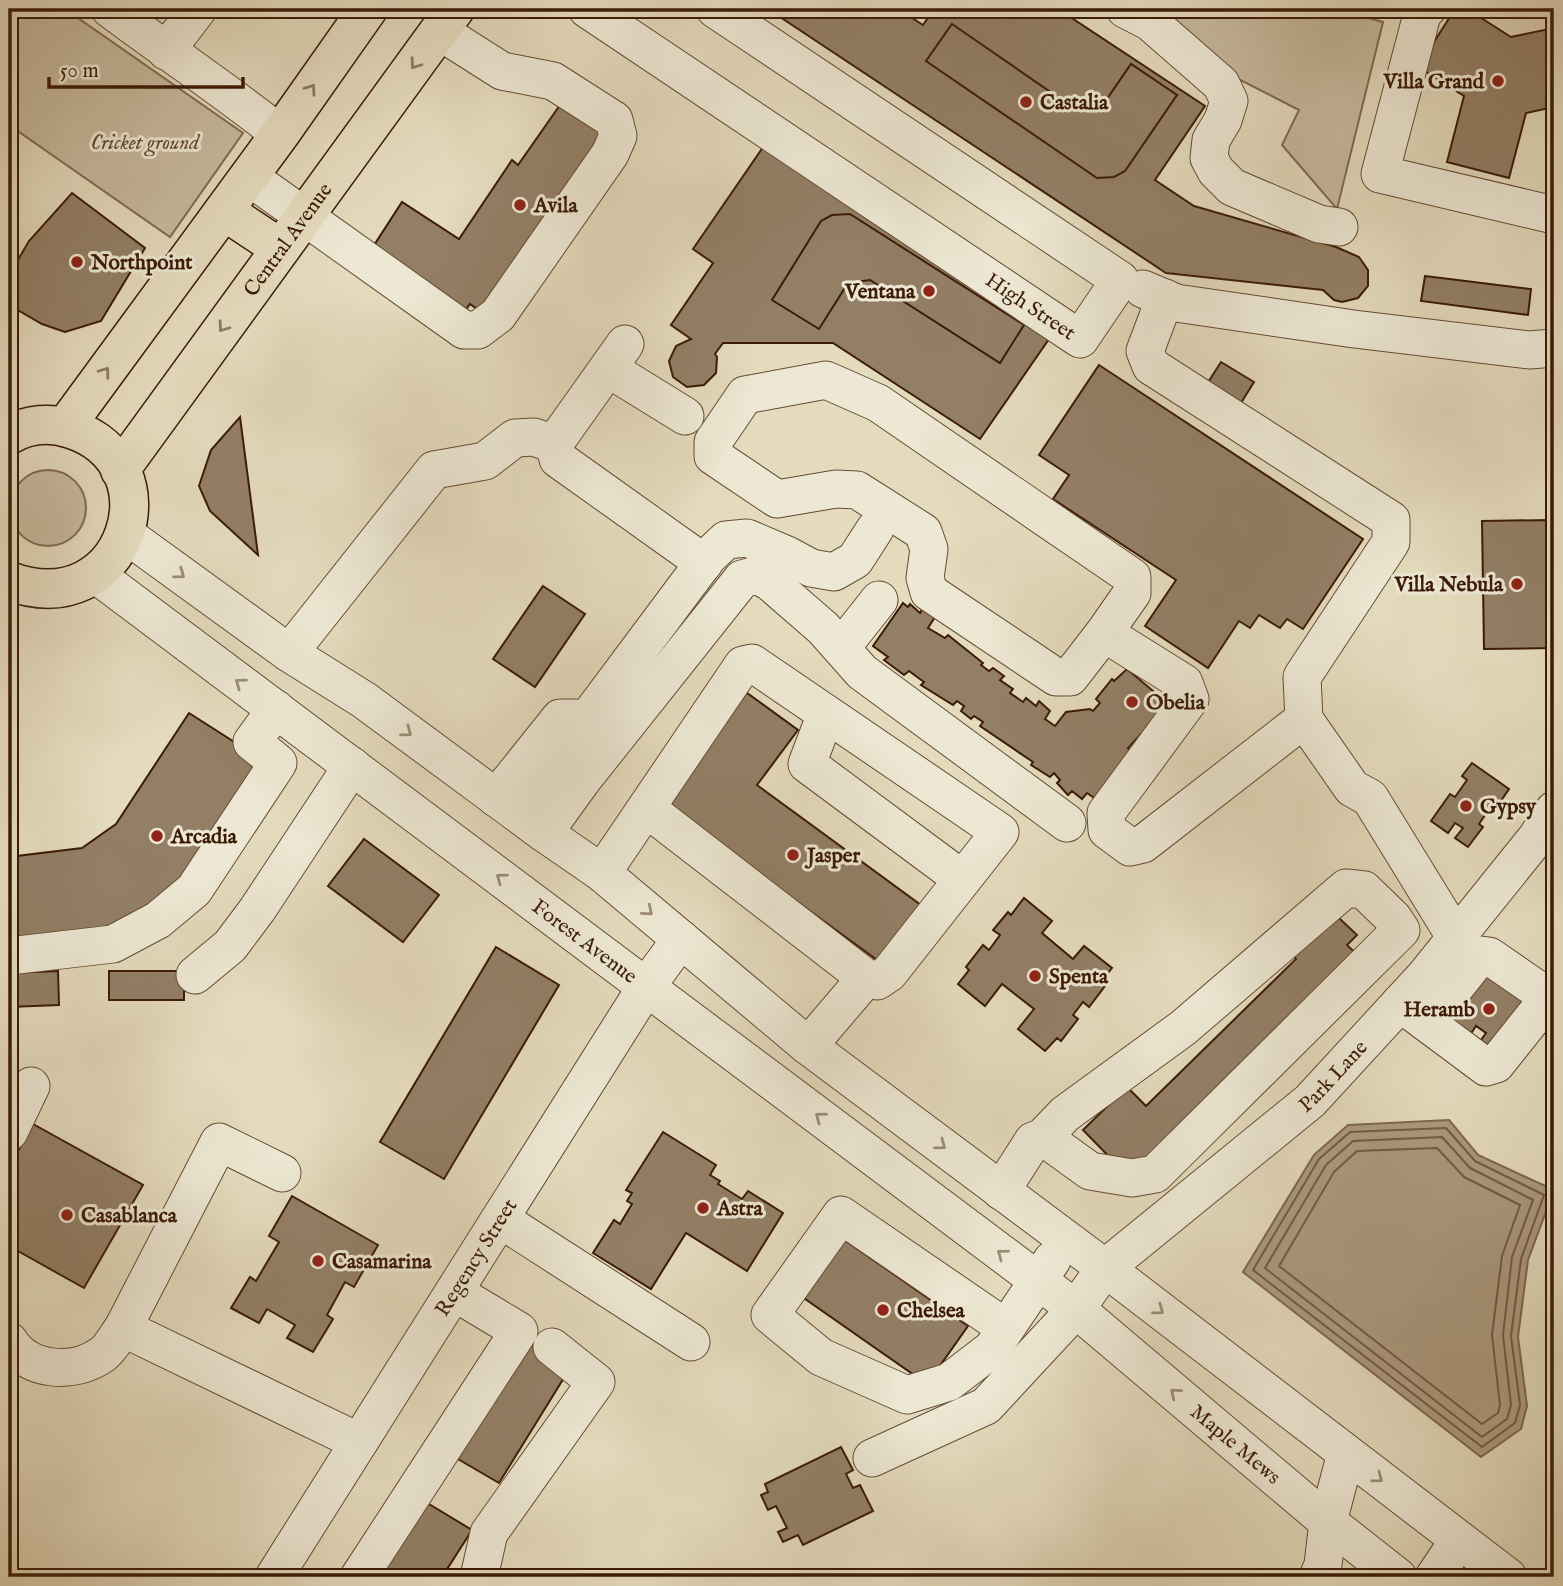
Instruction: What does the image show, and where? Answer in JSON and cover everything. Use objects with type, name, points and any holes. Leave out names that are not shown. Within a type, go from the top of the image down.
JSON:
[{"type":"main road","points":[[65,427],[249,177],[368,9]]},
{"type":"main road","name":"Central Avenue","points":[[120,470],[447,20]]},
{"type":"main road","points":[[224,211],[280,248]]},
{"type":"main road","points":[[11,430],[49,425],[65,427],[97,442],[110,454],[120,470],[127,485],[129,501],[125,534],[113,556],[95,574],[62,588],[14,593]]},
{"type":"street","points":[[110,9],[280,134]]},
{"type":"street","points":[[166,51],[198,9]]},
{"type":"street","name":"High Street","points":[[587,9],[1080,339],[1120,280]]},
{"type":"street","points":[[715,9],[1120,280],[1176,303],[1546,354]]},
{"type":"street","points":[[1125,9],[1150,22],[1221,84],[1229,101],[1223,121],[1212,140],[1209,158],[1216,171],[1232,187],[1319,224],[1339,227]]},
{"type":"street","points":[[1427,9],[1423,11],[1380,174],[1554,215]]},
{"type":"street","points":[[249,177],[464,330],[478,330],[498,315],[610,154],[618,136],[614,120],[553,81],[502,71],[447,20]]},
{"type":"street","points":[[1165,298],[1145,351],[1151,366],[1391,520],[1391,542],[1303,677],[1304,719],[1352,788],[1370,798],[1450,944]]},
{"type":"street","points":[[554,444],[617,357],[685,416]]},
{"type":"street","points":[[826,380],[878,403],[1132,577],[1132,593],[1104,633],[1070,677],[1056,677],[929,592],[925,578],[929,549],[923,532],[857,490],[836,489],[777,499],[713,456],[713,442],[745,395],[826,380]]},
{"type":"street","points":[[289,653],[434,471],[485,461],[515,438],[534,437],[554,444]]},
{"type":"street","points":[[554,444],[558,459],[704,563]]},
{"type":"street","points":[[519,815],[560,718],[590,718],[704,563],[726,540],[747,538],[811,568],[834,572],[855,560],[875,529]]},
{"type":"street","points":[[125,534],[289,653],[364,700],[602,873],[808,1046],[1105,1268],[1508,1577]]},
{"type":"street","name":"Forest Avenue","points":[[95,574],[1076,1310]]},
{"type":"street","points":[[519,815],[589,771],[742,579],[757,575],[771,582],[823,628],[862,673],[1067,823]]},
{"type":"street","points":[[841,648],[880,600]]},
{"type":"street","points":[[1104,633],[1184,683],[1190,699],[1106,813],[1107,830],[1130,847],[1143,844],[1304,719]]},
{"type":"street","points":[[602,873],[646,808],[743,665],[752,663],[1000,832],[888,973],[877,981],[866,978],[646,808]]},
{"type":"street","points":[[195,975],[230,946],[257,910],[338,756],[364,700]]},
{"type":"street","points":[[9,956],[113,943],[158,920],[194,890],[278,763],[252,741],[276,709]]},
{"type":"street","points":[[826,714],[807,764],[962,879]]},
{"type":"street","name":"Park Lane","points":[[872,1458],[986,1406],[1076,1310],[1105,1268],[1310,1101],[1414,1012],[1450,944],[1537,837],[1554,810]]},
{"type":"street","points":[[1001,1191],[1033,1141],[1044,1137],[1065,1114],[1183,1028],[1346,888],[1364,890],[1393,918],[1401,930],[1155,1174],[1132,1178],[1090,1171],[1044,1137]]},
{"type":"street","name":"Regency Street","points":[[290,1572],[359,1442],[646,987],[681,939]]},
{"type":"street","points":[[808,1046],[866,978]]},
{"type":"street","points":[[9,1132],[32,1086]]},
{"type":"street","points":[[866,1152],[898,1114]]},
{"type":"street","points":[[9,1341],[15,1351],[43,1366],[75,1367],[104,1353],[123,1328],[219,1142],[282,1173]]},
{"type":"street","points":[[1006,1328],[841,1214],[771,1315],[821,1357],[907,1395],[949,1382],[992,1349],[1067,1240]]},
{"type":"street","points":[[500,1219],[691,1342]]},
{"type":"street","points":[[359,1577],[519,1331],[454,1292]]},
{"type":"street","name":"Maple Mews","points":[[1076,1310],[1328,1522],[1398,1577]]},
{"type":"street","points":[[123,1328],[359,1442]]},
{"type":"street","points":[[479,1577],[489,1533],[596,1382],[552,1348]]},
{"type":"street","points":[[1318,1577],[1323,1565],[1328,1522],[1346,1453]]},
{"type":"street","points":[[1434,1577],[1460,1540]]},
{"type":"green space","name":"Cricket ground","points":[[9,9],[65,9],[243,133],[170,237],[9,125]]},
{"type":"green space","points":[[1101,9],[1336,9],[1383,22],[1337,209],[1282,145],[1299,110]]},
{"type":"green space","points":[[41,470],[55,470],[69,476],[80,487],[86,508],[83,523],[75,535],[55,546],[41,546],[27,540],[16,529],[10,515],[10,501],[16,487],[27,476]]},
{"type":"water","points":[[1449,1120],[1478,1155],[1554,1190],[1528,1260],[1518,1337],[1527,1406],[1521,1429],[1481,1457],[1243,1272],[1314,1155],[1348,1125]]},
{"type":"building","points":[[768,9],[898,9],[923,25],[934,9],[1058,9],[1205,106],[1155,180],[1194,206],[1336,247],[1359,257],[1368,270],[1368,286],[1358,298],[1342,302],[1334,300],[1323,290],[1166,273]]},
{"type":"building","name":"Villa Grand","points":[[1455,9],[1467,9],[1511,37],[1554,28],[1554,107],[1526,113],[1509,178],[1447,162],[1464,96],[1418,67]]},
{"type":"building","name":"Castalia","points":[[952,24],[1078,111],[1100,109],[1131,64],[1177,95],[1125,171],[1114,177],[1097,178],[926,61]]},
{"type":"building","name":"Avila","points":[[565,98],[606,126],[556,207],[481,312],[470,304],[463,314],[369,253],[402,202],[459,239],[512,160],[518,165]]},
{"type":"building","points":[[772,134],[1058,326],[980,439],[833,343],[723,343],[715,354],[716,373],[704,385],[687,387],[673,377],[669,361],[676,346],[691,339],[671,325],[713,263],[693,249]]},
{"type":"building","name":"Northpoint","points":[[72,193],[145,248],[101,321],[65,332],[42,324],[9,305],[9,275],[29,241]]},
{"type":"building","name":"Ventana","points":[[850,214],[1024,325],[1000,363],[870,280],[848,283],[819,329],[772,300],[821,221],[832,215]]},
{"type":"building","points":[[1425,276],[1531,289],[1528,315],[1421,301]]},
{"type":"building","points":[[1221,362],[1254,382],[1241,403],[1207,384]]},
{"type":"building","points":[[1099,365],[1363,539],[1303,629],[1287,619],[1280,628],[1259,615],[1250,628],[1239,621],[1208,668],[1145,626],[1176,580],[1053,499],[1069,475],[1039,455]]},
{"type":"building","points":[[240,417],[258,555],[210,511],[199,486],[211,450]]},
{"type":"building","name":"Villa Nebula","points":[[1550,520],[1552,648],[1484,649],[1482,521]]},
{"type":"building","points":[[543,586],[585,614],[535,687],[493,659]]},
{"type":"building","name":"Obelia","points":[[903,603],[908,607],[910,604],[920,613],[923,608],[935,617],[928,628],[945,638],[948,635],[989,671],[993,668],[1004,676],[1000,680],[1013,689],[1010,693],[1023,702],[1026,698],[1036,706],[1039,701],[1050,711],[1045,719],[1055,726],[1066,712],[1090,709],[1093,711],[1100,703],[1096,699],[1112,679],[1114,681],[1127,669],[1165,701],[1160,707],[1164,710],[1145,737],[1141,734],[1128,748],[1134,754],[1097,800],[1087,793],[1082,799],[1072,791],[1068,795],[1057,783],[1060,780],[1054,773],[1050,777],[1031,765],[1033,762],[980,726],[983,722],[974,716],[971,719],[961,711],[964,706],[957,701],[953,705],[921,685],[924,682],[909,671],[904,675],[884,660],[888,657],[873,646]]},
{"type":"building","name":"Jasper","points":[[743,690],[798,730],[757,785],[925,908],[884,965],[660,802]]},
{"type":"building","name":"Arcadia","points":[[189,713],[264,761],[183,885],[126,931],[9,945],[9,857],[82,848],[116,824]]},
{"type":"building","name":"Gypsy","points":[[1472,763],[1509,789],[1496,808],[1492,805],[1479,824],[1483,827],[1468,847],[1455,838],[1463,828],[1455,823],[1448,833],[1431,821],[1450,794],[1455,797],[1467,780],[1462,776]]},
{"type":"building","points":[[364,839],[439,895],[403,942],[328,886]]},
{"type":"building","name":"Spenta","points":[[1024,898],[1052,921],[1042,933],[1073,959],[1084,946],[1112,968],[1101,982],[1105,986],[1089,1007],[1083,1002],[1073,1015],[1078,1019],[1061,1041],[1057,1038],[1045,1051],[1018,1029],[1034,1009],[1002,984],[985,1006],[958,984],[969,970],[966,967],[983,945],[989,950],[1000,935],[993,930],[1008,912],[1011,915]]},
{"type":"building","points":[[1339,918],[1357,935],[1347,945],[1364,961],[1153,1174],[1124,1172],[1083,1130],[1127,1087],[1146,1106],[1296,959],[1286,945]]},
{"type":"building","points":[[496,947],[559,985],[444,1179],[380,1142]]},
{"type":"building","name":"Heramb","points":[[1485,958],[1541,995],[1497,1061],[1476,1047],[1486,1033],[1476,1026],[1466,1041],[1437,1021]]},
{"type":"building","points":[[58,971],[59,1005],[9,1007],[9,973]]},
{"type":"building","points":[[109,971],[184,971],[184,1000],[109,1000]]},
{"type":"building","name":"Casablanca","points":[[33,1124],[143,1185],[84,1288],[9,1246],[9,1167]]},
{"type":"building","name":"Astra","points":[[663,1132],[716,1165],[710,1175],[720,1181],[718,1184],[742,1199],[748,1191],[783,1213],[747,1271],[686,1233],[651,1289],[593,1253],[614,1220],[620,1224],[632,1204],[627,1201],[632,1193],[626,1190]]},
{"type":"building","name":"Casamarina","points":[[292,1196],[378,1245],[354,1287],[345,1282],[327,1315],[333,1319],[313,1352],[287,1338],[295,1325],[267,1309],[259,1323],[231,1308],[250,1277],[256,1281],[279,1242],[269,1236]]},
{"type":"building","name":"Chelsea","points":[[839,1236],[968,1326],[927,1384],[798,1294]]},
{"type":"building","points":[[522,1339],[570,1368],[499,1483],[451,1455]]},
{"type":"building","points":[[841,1447],[853,1470],[846,1474],[853,1488],[860,1485],[873,1511],[803,1545],[798,1535],[783,1542],[778,1532],[787,1528],[776,1506],[768,1510],[761,1495],[768,1492],[765,1484]]},
{"type":"building","points":[[424,1501],[472,1530],[442,1577],[377,1577]]},
{"type":"place","name":"Villa Grand","points":[[1498,81]]},
{"type":"place","name":"Castalia","points":[[1026,102]]},
{"type":"place","name":"Avila","points":[[520,205]]},
{"type":"place","name":"Northpoint","points":[[77,262]]},
{"type":"place","name":"Ventana","points":[[929,291]]},
{"type":"place","name":"Villa Nebula","points":[[1517,584]]},
{"type":"place","name":"Obelia","points":[[1132,702]]},
{"type":"place","name":"Gypsy","points":[[1466,806]]},
{"type":"place","name":"Arcadia","points":[[157,836]]},
{"type":"place","name":"Jasper","points":[[793,855]]},
{"type":"place","name":"Spenta","points":[[1035,976]]},
{"type":"place","name":"Heramb","points":[[1489,1009]]},
{"type":"place","name":"Astra","points":[[703,1208]]},
{"type":"place","name":"Casablanca","points":[[67,1215]]},
{"type":"place","name":"Casamarina","points":[[318,1261]]},
{"type":"place","name":"Chelsea","points":[[883,1310]]}]
